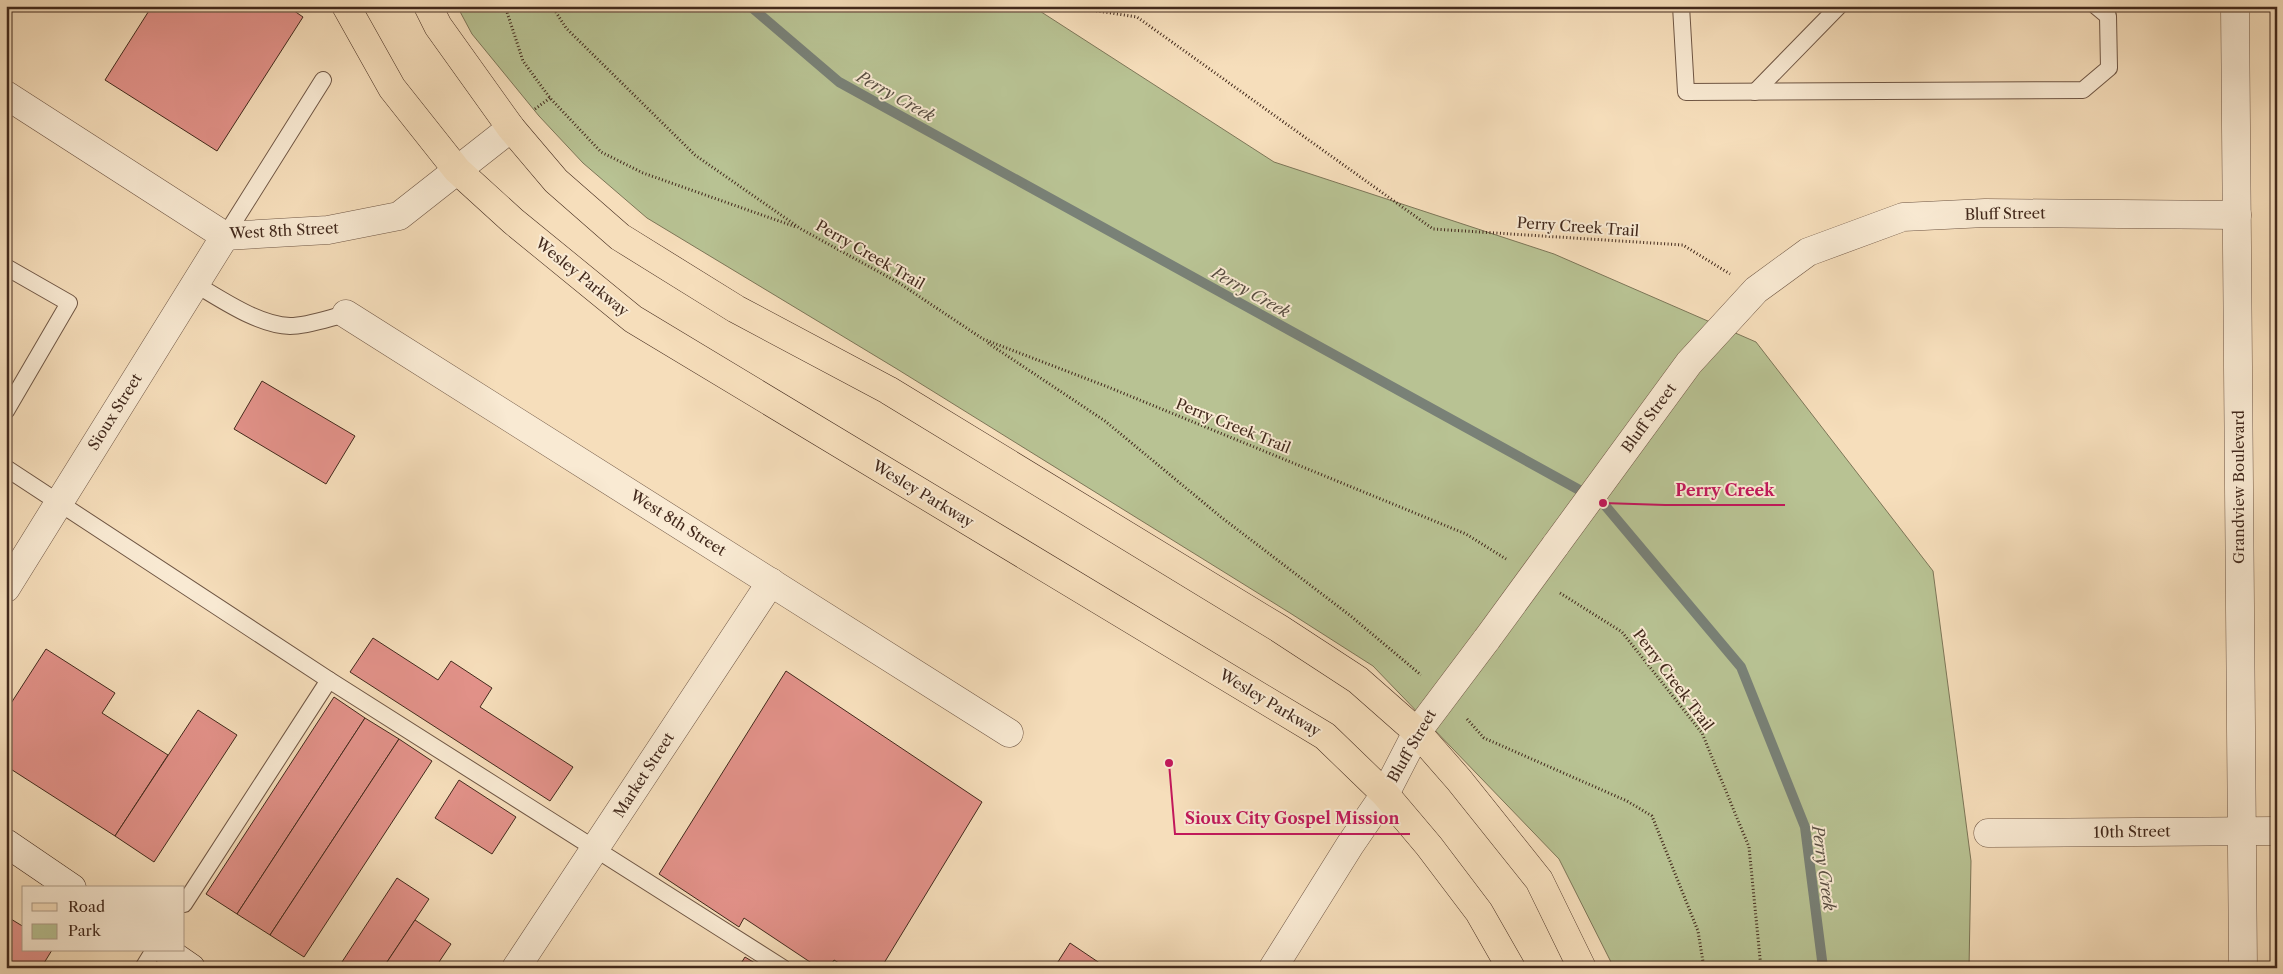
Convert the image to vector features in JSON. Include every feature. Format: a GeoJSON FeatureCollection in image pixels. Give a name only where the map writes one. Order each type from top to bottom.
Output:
{"type":"FeatureCollection","features":[{"type":"Feature","properties":{"kind":"main road","name":"Wesley Parkway"},"geometry":{"type":"LineString","coordinates":[[346,6],[392,88],[456,170],[513,221],[634,320],[1325,736],[1385,794],[1478,912],[1511,968]]}},
{"type":"Feature","properties":{"kind":"main road"},"geometry":{"type":"LineString","coordinates":[[428,6],[438,26],[511,128],[556,181],[620,236],[736,308],[888,390],[1280,629],[1358,680],[1417,732],[1459,780],[1539,880],[1582,968]]}},
{"type":"Feature","properties":{"kind":"street","name":"Grandview Boulevard"},"geometry":{"type":"LineString","coordinates":[[2235,6],[2243,968]]}},
{"type":"Feature","properties":{"kind":"street","name":"West 8th Street"},"geometry":{"type":"LineString","coordinates":[[6,95],[225,236],[328,230],[399,216],[511,128]]}},
{"type":"Feature","properties":{"kind":"street","name":"Bluff Street"},"geometry":{"type":"LineString","coordinates":[[1272,968],[1350,845],[1385,794],[1417,732],[1444,694],[1487,639],[1689,363],[1756,290],[1808,252],[1903,218],[1985,213],[2237,215]]}},
{"type":"Feature","properties":{"kind":"street","name":"Sioux Street"},"geometry":{"type":"LineString","coordinates":[[6,588],[225,236]]}},
{"type":"Feature","properties":{"kind":"street","name":"West 8th Street"},"geometry":{"type":"LineString","coordinates":[[346,314],[1009,733]]}},
{"type":"Feature","properties":{"kind":"street","name":"Market Street"},"geometry":{"type":"LineString","coordinates":[[516,968],[771,582]]}},
{"type":"Feature","properties":{"kind":"street","name":"10th Street"},"geometry":{"type":"LineString","coordinates":[[1988,833],[2277,831]]}},
{"type":"Feature","properties":{"kind":"street"},"geometry":{"type":"LineString","coordinates":[[6,843],[69,886]]}},
{"type":"Feature","properties":{"kind":"street"},"geometry":{"type":"LineString","coordinates":[[168,952],[191,968]]}},
{"type":"Feature","properties":{"kind":"lane"},"geometry":{"type":"LineString","coordinates":[[1681,6],[1686,92],[2084,90],[2109,68],[2108,16],[2096,6]]}},
{"type":"Feature","properties":{"kind":"lane"},"geometry":{"type":"LineString","coordinates":[[1755,92],[1839,6]]}},
{"type":"Feature","properties":{"kind":"lane"},"geometry":{"type":"LineString","coordinates":[[225,236],[323,80]]}},
{"type":"Feature","properties":{"kind":"lane"},"geometry":{"type":"LineString","coordinates":[[6,268],[68,303],[6,411]]}},
{"type":"Feature","properties":{"kind":"lane"},"geometry":{"type":"LineString","coordinates":[[195,284],[237,308],[268,322],[290,326],[346,314]]}},
{"type":"Feature","properties":{"kind":"lane"},"geometry":{"type":"LineString","coordinates":[[6,468],[329,680],[784,968]]}},
{"type":"Feature","properties":{"kind":"lane"},"geometry":{"type":"LineString","coordinates":[[185,902],[329,680]]}},
{"type":"Feature","properties":{"kind":"lane"},"geometry":{"type":"LineString","coordinates":[[143,968],[153,952]]}},
{"type":"Feature","properties":{"kind":"path"},"geometry":{"type":"LineString","coordinates":[[504,6],[523,61],[550,98],[602,152],[651,176],[802,229]]}},
{"type":"Feature","properties":{"kind":"path","name":"Perry Creek Trail"},"geometry":{"type":"LineString","coordinates":[[552,6],[566,28],[695,155],[802,229],[899,283],[983,339],[1108,387],[1457,530],[1507,560]]}},
{"type":"Feature","properties":{"kind":"path","name":"Perry Creek Trail"},"geometry":{"type":"LineString","coordinates":[[1065,6],[1137,17],[1433,229],[1683,245],[1756,290]]}},
{"type":"Feature","properties":{"kind":"path"},"geometry":{"type":"LineString","coordinates":[[983,339],[1106,422],[1221,516],[1352,617],[1444,694],[1484,738],[1627,801],[1652,816],[1698,931],[1704,968]]}},
{"type":"Feature","properties":{"kind":"path","name":"Perry Creek Trail"},"geometry":{"type":"LineString","coordinates":[[1556,590],[1622,632],[1702,733],[1749,847],[1761,968]]}},
{"type":"Feature","properties":{"kind":"green space"},"geometry":{"type":"Polygon","coordinates":[[[457,6],[1032,6],[1274,162],[1554,254],[1756,342],[1933,571],[1971,861],[1969,968],[1614,968],[1559,859],[1373,666],[897,369],[647,218],[583,163],[539,116],[472,34],[457,6]]]}},
{"type":"Feature","properties":{"kind":"building"},"geometry":{"type":"Polygon","coordinates":[[[152,6],[287,6],[303,17],[217,151],[105,80],[152,6]]]}},
{"type":"Feature","properties":{"kind":"building"},"geometry":{"type":"Polygon","coordinates":[[[262,381],[355,436],[326,484],[234,429],[262,381]]]}},
{"type":"Feature","properties":{"kind":"building"},"geometry":{"type":"Polygon","coordinates":[[[373,638],[438,680],[451,661],[492,688],[480,707],[573,767],[550,801],[350,672],[373,638]]]}},
{"type":"Feature","properties":{"kind":"building"},"geometry":{"type":"Polygon","coordinates":[[[46,649],[115,693],[102,713],[168,755],[115,836],[6,766],[6,711],[46,649]]]}},
{"type":"Feature","properties":{"kind":"building"},"geometry":{"type":"Polygon","coordinates":[[[786,671],[982,802],[881,968],[847,968],[834,960],[829,968],[819,968],[744,918],[739,927],[659,874],[786,671]]]}},
{"type":"Feature","properties":{"kind":"building"},"geometry":{"type":"Polygon","coordinates":[[[334,697],[365,718],[237,914],[206,894],[334,697]]]}},
{"type":"Feature","properties":{"kind":"building"},"geometry":{"type":"Polygon","coordinates":[[[198,710],[237,735],[154,862],[115,836],[198,710]]]}},
{"type":"Feature","properties":{"kind":"building"},"geometry":{"type":"Polygon","coordinates":[[[365,718],[399,739],[270,935],[237,914],[365,718]]]}},
{"type":"Feature","properties":{"kind":"building"},"geometry":{"type":"Polygon","coordinates":[[[399,739],[432,761],[304,957],[270,935],[399,739]]]}},
{"type":"Feature","properties":{"kind":"building"},"geometry":{"type":"Polygon","coordinates":[[[459,780],[516,817],[492,854],[435,818],[459,780]]]}},
{"type":"Feature","properties":{"kind":"building"},"geometry":{"type":"Polygon","coordinates":[[[397,878],[429,899],[383,968],[338,968],[397,878]]]}},
{"type":"Feature","properties":{"kind":"building"},"geometry":{"type":"Polygon","coordinates":[[[6,916],[22,926],[22,952],[51,952],[41,968],[6,968],[6,916]]]}},
{"type":"Feature","properties":{"kind":"building"},"geometry":{"type":"Polygon","coordinates":[[[415,920],[451,944],[435,968],[383,968],[415,920]]]}},
{"type":"Feature","properties":{"kind":"building"},"geometry":{"type":"Polygon","coordinates":[[[1070,943],[1107,968],[1054,968],[1070,943]]]}},
{"type":"Feature","properties":{"kind":"building"},"geometry":{"type":"Polygon","coordinates":[[[745,957],[763,968],[738,968],[745,957]]]}},
{"type":"Feature","properties":{"kind":"waterway","name":"Perry Creek"},"geometry":{"type":"LineString","coordinates":[[750,6],[839,82],[1603,503],[1741,667],[1805,827],[1823,968]]}},
{"type":"Feature","properties":{"kind":"place","name":"Perry Creek"},"geometry":{"type":"Point","coordinates":[1603,503]}},
{"type":"Feature","properties":{"kind":"place","name":"Sioux City Gospel Mission"},"geometry":{"type":"Point","coordinates":[1169,763]}}]}
